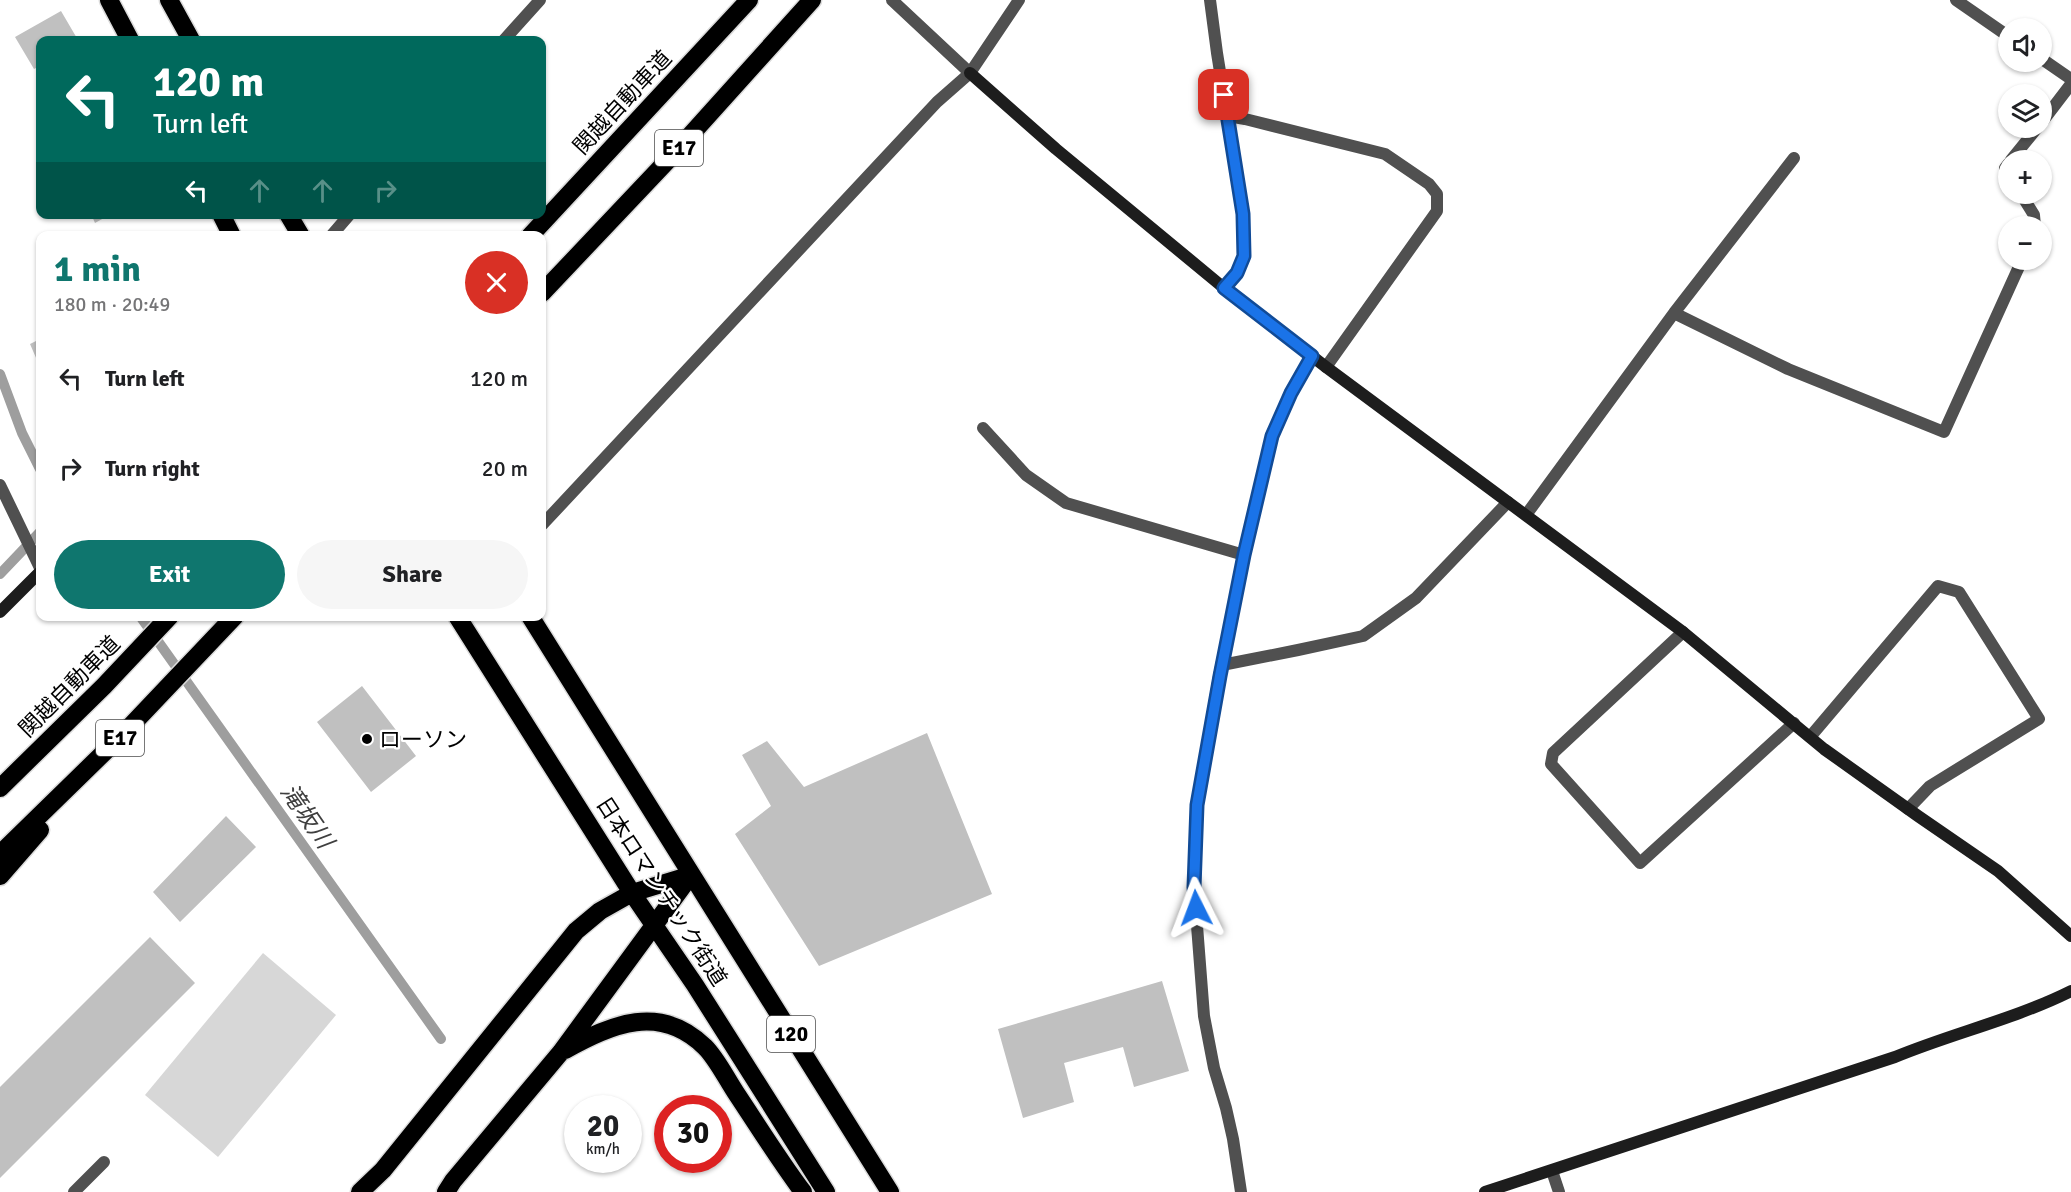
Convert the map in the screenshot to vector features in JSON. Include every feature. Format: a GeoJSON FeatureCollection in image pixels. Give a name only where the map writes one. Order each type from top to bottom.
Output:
{"type":"FeatureCollection","features":[{"type":"Feature","properties":{"kind":"highway"},"geometry":{"type":"LineString","coordinates":[[109,0],[128,36]]}},
{"type":"Feature","properties":{"kind":"highway"},"geometry":{"type":"LineString","coordinates":[[169,0],[189,36]]}},
{"type":"Feature","properties":{"kind":"highway","name":"関越自動車道"},"geometry":{"type":"LineString","coordinates":[[546,219],[749,0]]}},
{"type":"Feature","properties":{"kind":"highway","name":"E17"},"geometry":{"type":"LineString","coordinates":[[546,289],[668,160],[812,0]]}},
{"type":"Feature","properties":{"kind":"highway","name":"関越自動車道"},"geometry":{"type":"LineString","coordinates":[[535,231],[546,219]]}},
{"type":"Feature","properties":{"kind":"highway","name":"関越自動車道"},"geometry":{"type":"LineString","coordinates":[[0,788],[105,686],[165,621]]}},
{"type":"Feature","properties":{"kind":"highway","name":"E17"},"geometry":{"type":"LineString","coordinates":[[0,854],[124,734],[230,621]]}},
{"type":"Feature","properties":{"kind":"highway","name":"日本ロマンチック街道"},"geometry":{"type":"LineString","coordinates":[[460,621],[632,893],[695,985],[826,1192]]}},
{"type":"Feature","properties":{"kind":"highway","name":"日本ロマンチック街道"},"geometry":{"type":"LineString","coordinates":[[533,621],[890,1192]]}},
{"type":"Feature","properties":{"kind":"highway"},"geometry":{"type":"LineString","coordinates":[[0,876],[124,734]]}},
{"type":"Feature","properties":{"kind":"highway"},"geometry":{"type":"LineString","coordinates":[[360,1192],[383,1170],[576,931],[600,911],[632,893],[692,875]]}},
{"type":"Feature","properties":{"kind":"highway"},"geometry":{"type":"LineString","coordinates":[[446,1192],[561,1052],[692,875]]}},
{"type":"Feature","properties":{"kind":"highway"},"geometry":{"type":"LineString","coordinates":[[561,1052],[600,1031],[621,1024],[641,1021],[660,1023],[688,1033],[707,1048],[782,1164],[803,1192]]}},
{"type":"Feature","properties":{"kind":"street"},"geometry":{"type":"LineString","coordinates":[[508,36],[540,0]]}},
{"type":"Feature","properties":{"kind":"street"},"geometry":{"type":"LineString","coordinates":[[892,0],[1056,149],[1224,288],[1326,367],[1683,632],[1810,737],[1998,871],[2071,936]]}},
{"type":"Feature","properties":{"kind":"street"},"geometry":{"type":"LineString","coordinates":[[546,521],[937,102],[970,73],[1019,0]]}},
{"type":"Feature","properties":{"kind":"street"},"geometry":{"type":"LineString","coordinates":[[1210,0],[1216,53],[1243,214],[1244,256],[1237,273],[1224,288]]}},
{"type":"Feature","properties":{"kind":"street"},"geometry":{"type":"LineString","coordinates":[[1956,0],[1998,29]]}},
{"type":"Feature","properties":{"kind":"street"},"geometry":{"type":"LineString","coordinates":[[2052,66],[2071,79]]}},
{"type":"Feature","properties":{"kind":"street"},"geometry":{"type":"LineString","coordinates":[[2052,109],[2071,84]]}},
{"type":"Feature","properties":{"kind":"street"},"geometry":{"type":"LineString","coordinates":[[1228,116],[1384,154],[1429,184],[1437,194],[1437,211],[1326,367]]}},
{"type":"Feature","properties":{"kind":"street"},"geometry":{"type":"LineString","coordinates":[[2020,150],[2029,138]]}},
{"type":"Feature","properties":{"kind":"street"},"geometry":{"type":"LineString","coordinates":[[1526,515],[1674,313],[1794,158]]}},
{"type":"Feature","properties":{"kind":"street"},"geometry":{"type":"LineString","coordinates":[[335,231],[346,219]]}},
{"type":"Feature","properties":{"kind":"street"},"geometry":{"type":"LineString","coordinates":[[1674,313],[1788,369],[1944,432],[2017,270]]}},
{"type":"Feature","properties":{"kind":"street"},"geometry":{"type":"LineString","coordinates":[[1241,1192],[1233,1139],[1214,1068],[1204,1016],[1194,887],[1197,805],[1244,555],[1272,436],[1291,393],[1312,356]]}},
{"type":"Feature","properties":{"kind":"street"},"geometry":{"type":"LineString","coordinates":[[983,428],[1026,475],[1066,503],[1244,555]]}},
{"type":"Feature","properties":{"kind":"street"},"geometry":{"type":"LineString","coordinates":[[0,485],[36,562]]}},
{"type":"Feature","properties":{"kind":"street"},"geometry":{"type":"LineString","coordinates":[[1222,665],[1363,636],[1416,598],[1508,502]]}},
{"type":"Feature","properties":{"kind":"street"},"geometry":{"type":"LineString","coordinates":[[0,612],[36,574]]}},
{"type":"Feature","properties":{"kind":"street"},"geometry":{"type":"LineString","coordinates":[[1810,737],[1938,586],[1959,592],[2039,719],[1930,786],[1908,808]]}},
{"type":"Feature","properties":{"kind":"street"},"geometry":{"type":"LineString","coordinates":[[1683,632],[1553,753],[1551,764],[1640,864],[1794,723]]}},
{"type":"Feature","properties":{"kind":"street"},"geometry":{"type":"LineString","coordinates":[[1485,1192],[1895,1057],[2052,1001],[2071,992]]}},
{"type":"Feature","properties":{"kind":"street"},"geometry":{"type":"LineString","coordinates":[[75,1192],[104,1162]]}},
{"type":"Feature","properties":{"kind":"street"},"geometry":{"type":"LineString","coordinates":[[1552,1171],[1559,1192]]}},
{"type":"Feature","properties":{"kind":"shaded area"},"geometry":{"type":"Polygon","coordinates":[[[263,953],[336,1015],[218,1157],[145,1095],[263,953]]]}},
{"type":"Feature","properties":{"kind":"building"},"geometry":{"type":"Polygon","coordinates":[[[61,11],[76,36],[36,36],[36,68],[34,69],[15,37],[61,11]]]}},
{"type":"Feature","properties":{"kind":"building"},"geometry":{"type":"Polygon","coordinates":[[[36,341],[36,358],[30,344],[36,341]]]}},
{"type":"Feature","properties":{"kind":"building","name":"ローソン"},"geometry":{"type":"Polygon","coordinates":[[[362,686],[416,756],[371,792],[317,722],[362,686]]]}},
{"type":"Feature","properties":{"kind":"building"},"geometry":{"type":"Polygon","coordinates":[[[927,733],[992,894],[819,966],[735,834],[771,806],[742,755],[767,741],[804,787],[927,733]]]}},
{"type":"Feature","properties":{"kind":"building"},"geometry":{"type":"Polygon","coordinates":[[[226,816],[256,847],[180,922],[153,892],[226,816]]]}},
{"type":"Feature","properties":{"kind":"building"},"geometry":{"type":"Polygon","coordinates":[[[150,937],[195,983],[0,1178],[0,1087],[150,937]]]}},
{"type":"Feature","properties":{"kind":"building"},"geometry":{"type":"Polygon","coordinates":[[[1162,981],[1189,1071],[1134,1087],[1123,1047],[1064,1063],[1074,1102],[1023,1118],[998,1029],[1162,981]]]}},
{"type":"Feature","properties":{"kind":"waterway","name":"滝坂川"},"geometry":{"type":"LineString","coordinates":[[0,374],[22,433],[36,461]]}},
{"type":"Feature","properties":{"kind":"waterway"},"geometry":{"type":"LineString","coordinates":[[0,574],[36,536]]}},
{"type":"Feature","properties":{"kind":"waterway","name":"滝坂川"},"geometry":{"type":"LineString","coordinates":[[144,621],[441,1039]]}},
{"type":"Feature","properties":{"kind":"place","name":"ローソン"},"geometry":{"type":"Point","coordinates":[367,739]}},
{"type":"Feature","properties":{"kind":"route"},"geometry":{"type":"LineString","coordinates":[[1196,908],[1194,844],[1197,805],[1244,555],[1272,436],[1291,393],[1312,356],[1224,288],[1237,273],[1244,256],[1243,214],[1224,95]]}}]}
